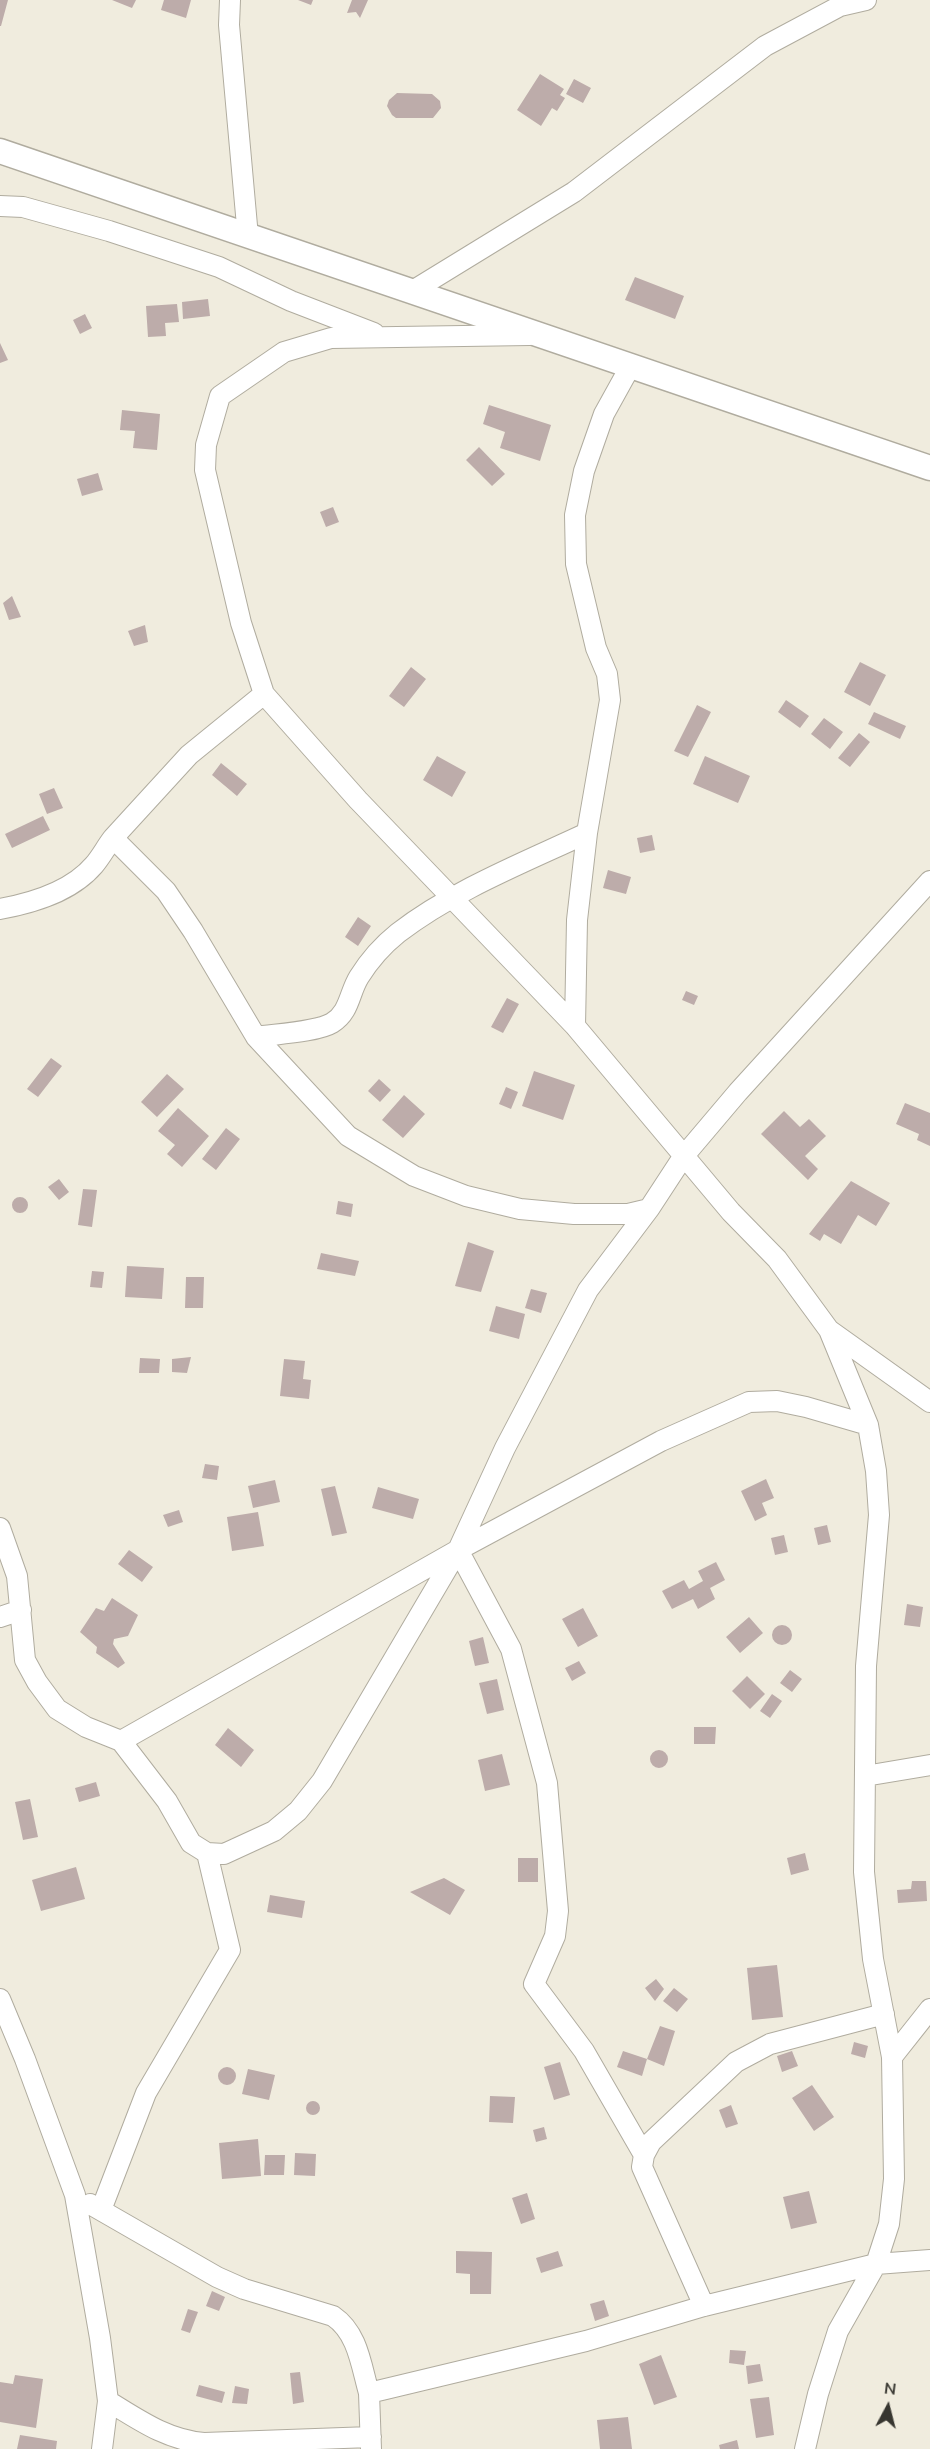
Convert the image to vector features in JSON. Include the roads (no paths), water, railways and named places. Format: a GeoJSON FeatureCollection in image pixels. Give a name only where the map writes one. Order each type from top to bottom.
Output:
{"type":"FeatureCollection","features":[{"type":"Feature","properties":{"kind":"street"},"geometry":{"type":"LineString","coordinates":[[230,0],[229,25],[248,237]]}},
{"type":"Feature","properties":{"kind":"street"},"geometry":{"type":"LineString","coordinates":[[411,292],[574,192],[765,46],[840,3],[866,0]]}},
{"type":"Feature","properties":{"kind":"street"},"geometry":{"type":"LineString","coordinates":[[0,152],[930,468]]}},
{"type":"Feature","properties":{"kind":"street"},"geometry":{"type":"LineString","coordinates":[[0,206],[23,207],[109,231],[219,267],[291,301],[382,336]]}},
{"type":"Feature","properties":{"kind":"street"},"geometry":{"type":"LineString","coordinates":[[539,335],[331,338],[284,352],[220,396],[206,445],[205,470],[241,623],[264,694],[358,800],[575,1026],[731,1212],[777,1259],[829,1330],[868,1425],[876,1471],[879,1515],[866,1666],[864,1872],[873,1959],[892,2056],[894,2179],[889,2224],[876,2264],[838,2331],[818,2394],[805,2449]]}},
{"type":"Feature","properties":{"kind":"street"},"geometry":{"type":"LineString","coordinates":[[575,1026],[577,920],[587,833],[610,699],[607,674],[596,648],[576,564],[575,515],[584,471],[604,414],[630,367]]}},
{"type":"Feature","properties":{"kind":"street"},"geometry":{"type":"LineString","coordinates":[[0,909],[53,895],[74,882],[93,866],[113,838],[189,755],[264,694]]}},
{"type":"Feature","properties":{"kind":"street"},"geometry":{"type":"LineString","coordinates":[[256,1037],[321,1028],[332,1023],[345,1013],[358,979],[375,955],[397,934],[452,897],[587,833]]}},
{"type":"Feature","properties":{"kind":"street"},"geometry":{"type":"LineString","coordinates":[[113,838],[166,891],[256,1037],[348,1136],[414,1176],[466,1196],[520,1209],[574,1214],[628,1214],[649,1209]]}},
{"type":"Feature","properties":{"kind":"street"},"geometry":{"type":"LineString","coordinates":[[0,1528],[17,1576],[25,1660],[37,1682],[57,1709],[86,1727],[121,1741],[167,1801],[190,1843],[207,1853],[224,1854],[274,1831],[298,1811],[321,1781],[458,1550],[505,1448],[588,1290],[649,1209],[683,1156],[738,1092],[930,881]]}},
{"type":"Feature","properties":{"kind":"street"},"geometry":{"type":"LineString","coordinates":[[829,1330],[930,1402]]}},
{"type":"Feature","properties":{"kind":"street"},"geometry":{"type":"LineString","coordinates":[[121,1741],[458,1550],[661,1441],[749,1402],[777,1401],[868,1425]]}},
{"type":"Feature","properties":{"kind":"street"},"geometry":{"type":"LineString","coordinates":[[458,1550],[512,1648],[547,1783],[558,1911],[555,1936],[534,1984],[584,2051],[644,2155]]}},
{"type":"Feature","properties":{"kind":"street"},"geometry":{"type":"LineString","coordinates":[[0,1617],[21,1610]]}},
{"type":"Feature","properties":{"kind":"street"},"geometry":{"type":"LineString","coordinates":[[865,1776],[930,1765]]}},
{"type":"Feature","properties":{"kind":"street"},"geometry":{"type":"LineString","coordinates":[[101,2210],[146,2093],[230,1950],[207,1853]]}},
{"type":"Feature","properties":{"kind":"street"},"geometry":{"type":"LineString","coordinates":[[0,1999],[25,2059],[75,2195],[100,2338],[108,2401],[102,2449]]}},
{"type":"Feature","properties":{"kind":"street"},"geometry":{"type":"LineString","coordinates":[[892,2056],[930,2009]]}},
{"type":"Feature","properties":{"kind":"street"},"geometry":{"type":"LineString","coordinates":[[704,2306],[642,2167],[644,2155],[651,2142],[736,2062],[770,2044],[884,2014]]}},
{"type":"Feature","properties":{"kind":"street"},"geometry":{"type":"LineString","coordinates":[[75,2195],[217,2277],[244,2289],[333,2316],[344,2324],[354,2338],[369,2393],[371,2443],[186,2442],[164,2434],[108,2401]]}},
{"type":"Feature","properties":{"kind":"street"},"geometry":{"type":"LineString","coordinates":[[369,2393],[586,2341],[704,2306],[876,2264],[930,2260]]}}]}
